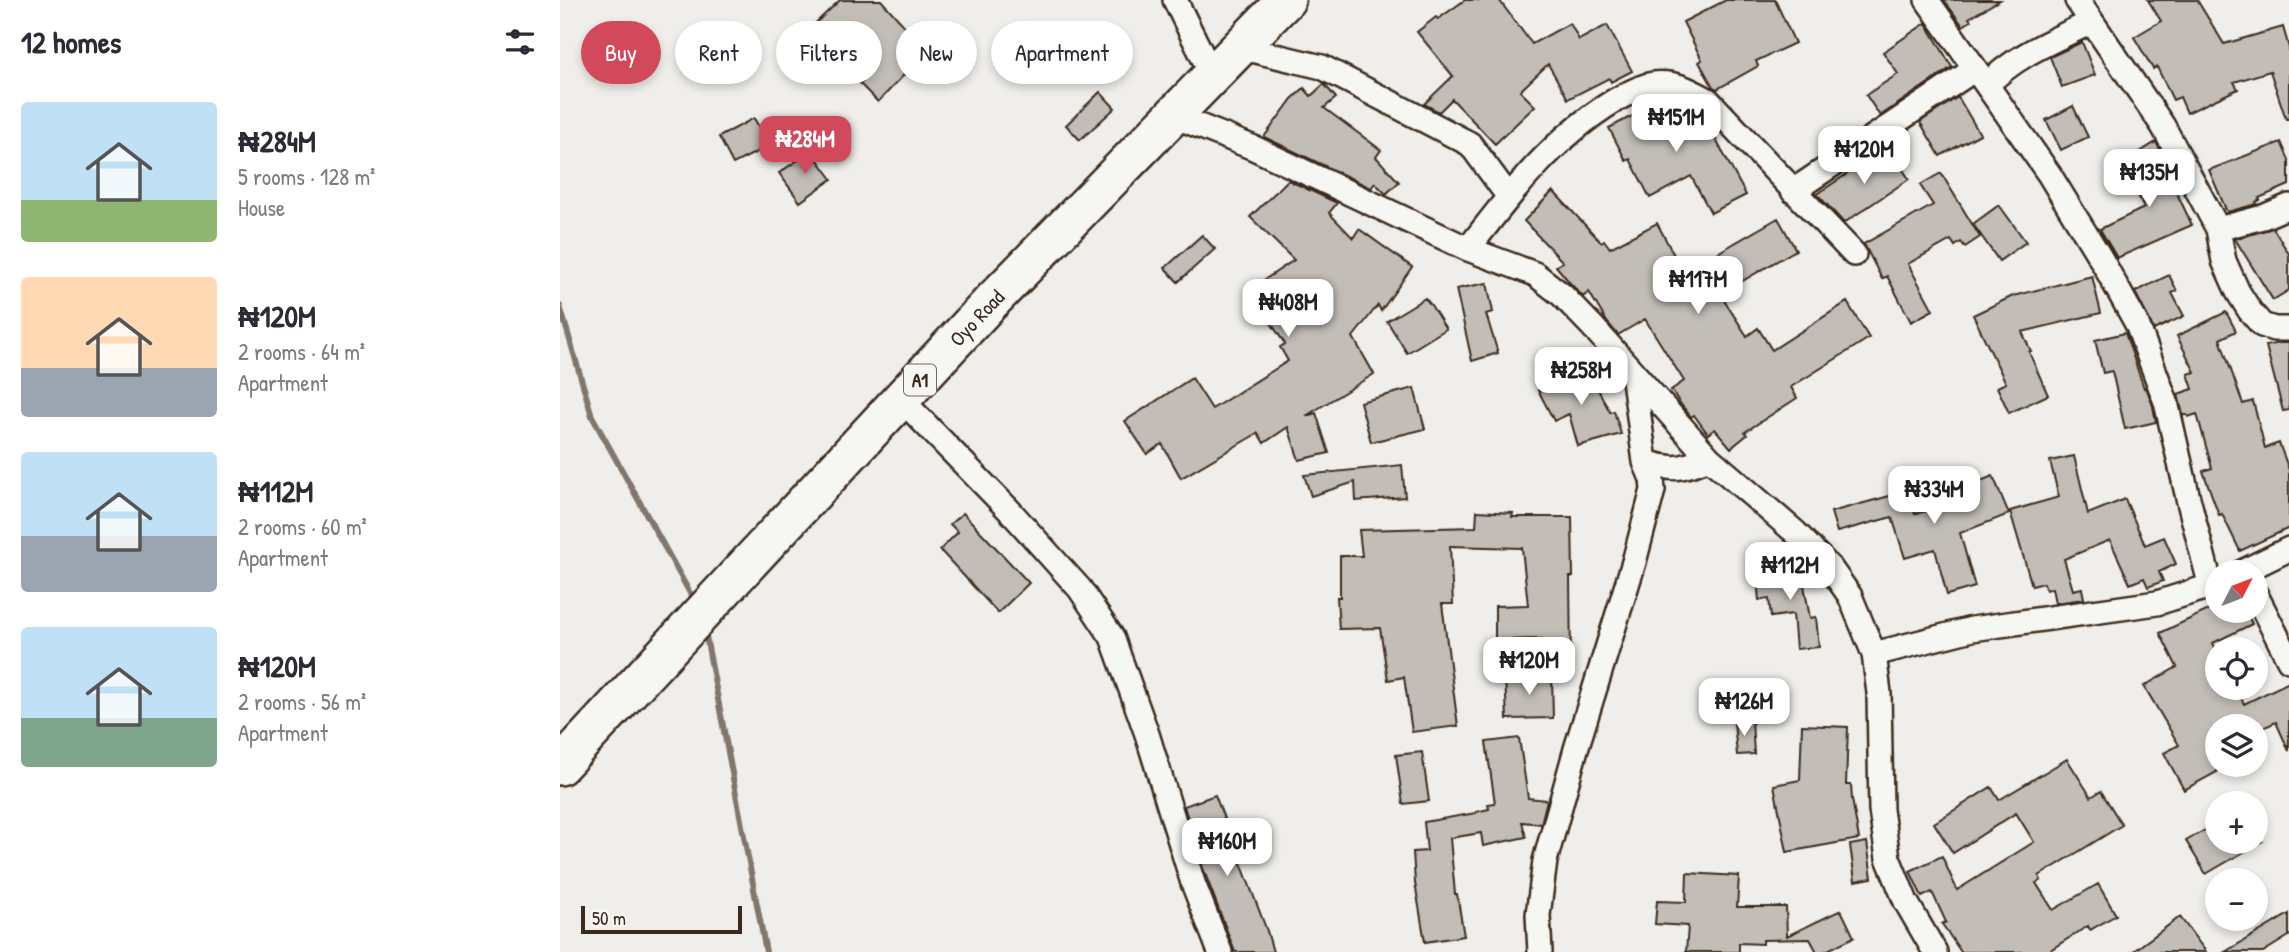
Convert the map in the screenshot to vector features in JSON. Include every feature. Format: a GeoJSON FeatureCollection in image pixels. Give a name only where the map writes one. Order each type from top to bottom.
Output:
{"type":"FeatureCollection","features":[{"type":"Feature","properties":{"kind":"highway","name":"Oyo Road"},"geometry":{"type":"LineString","coordinates":[[560,766],[991,302],[1286,0]]}},
{"type":"Feature","properties":{"kind":"street"},"geometry":{"type":"LineString","coordinates":[[1175,0],[1212,75]]}},
{"type":"Feature","properties":{"kind":"street"},"geometry":{"type":"LineString","coordinates":[[1927,0],[2049,174],[2137,324],[2166,402],[2188,498],[2207,560]]}},
{"type":"Feature","properties":{"kind":"street"},"geometry":{"type":"LineString","coordinates":[[2077,0],[2163,126],[2218,229],[2224,261],[2250,311],[2262,325],[2274,329],[2289,329]]}},
{"type":"Feature","properties":{"kind":"street"},"geometry":{"type":"LineString","coordinates":[[1793,191],[1981,77],[2000,71],[2025,55],[2091,22]]}},
{"type":"Feature","properties":{"kind":"street"},"geometry":{"type":"LineString","coordinates":[[1239,47],[1322,67],[1470,144],[1509,197]]}},
{"type":"Feature","properties":{"kind":"street"},"geometry":{"type":"LineString","coordinates":[[1468,249],[1509,197],[1557,144],[1599,110],[1625,95],[1653,84],[1683,86],[1708,100],[1854,254]]}},
{"type":"Feature","properties":{"kind":"street"},"geometry":{"type":"LineString","coordinates":[[1172,115],[1254,148],[1468,249],[1535,274],[1562,295],[1592,326],[1709,458],[1795,532],[1831,569],[1850,596],[1874,654],[1879,693],[1881,810],[1888,858],[1906,902],[1935,952]]}},
{"type":"Feature","properties":{"kind":"street"},"geometry":{"type":"LineString","coordinates":[[2218,229],[2263,217],[2289,206]]}},
{"type":"Feature","properties":{"kind":"street"},"geometry":{"type":"LineString","coordinates":[[1540,952],[1538,915],[1545,861],[1653,490],[1645,462],[1633,372]]}},
{"type":"Feature","properties":{"kind":"street"},"geometry":{"type":"LineString","coordinates":[[901,400],[1009,510],[1080,589],[1112,637],[1147,734],[1193,883],[1220,952]]}},
{"type":"Feature","properties":{"kind":"street"},"geometry":{"type":"LineString","coordinates":[[1645,462],[1668,469],[1680,469],[1709,458]]}},
{"type":"Feature","properties":{"kind":"street"},"geometry":{"type":"LineString","coordinates":[[2267,560],[2289,549]]}},
{"type":"Feature","properties":{"kind":"street"},"geometry":{"type":"LineString","coordinates":[[1874,654],[1972,629],[2157,603],[2205,588]]}},
{"type":"Feature","properties":{"kind":"street"},"geometry":{"type":"LineString","coordinates":[[2268,619],[2289,660]]}},
{"type":"Feature","properties":{"kind":"building"},"geometry":{"type":"Polygon","coordinates":[[[840,0],[881,0],[900,21],[896,21],[896,83],[878,102],[860,84],[882,84],[882,21],[818,21],[840,0]]]}},
{"type":"Feature","properties":{"kind":"building"},"geometry":{"type":"Polygon","coordinates":[[[1465,0],[1499,0],[1532,44],[1570,23],[1579,40],[1607,25],[1632,71],[1611,82],[1609,78],[1568,99],[1548,64],[1520,91],[1535,106],[1495,144],[1452,99],[1439,112],[1424,104],[1453,76],[1417,32],[1465,0]]]}},
{"type":"Feature","properties":{"kind":"building"},"geometry":{"type":"Polygon","coordinates":[[[1726,0],[1775,0],[1795,43],[1756,61],[1758,66],[1717,89],[1713,87],[1699,62],[1702,60],[1683,22],[1726,0]]]}},
{"type":"Feature","properties":{"kind":"building"},"geometry":{"type":"Polygon","coordinates":[[[1944,0],[2000,0],[1969,18],[1971,21],[1963,26],[1944,0]]]}},
{"type":"Feature","properties":{"kind":"building"},"geometry":{"type":"Polygon","coordinates":[[[2148,0],[2197,0],[2224,44],[2283,27],[2289,48],[2289,119],[2286,119],[2270,71],[2234,82],[2238,89],[2187,113],[2180,97],[2173,100],[2157,67],[2153,69],[2134,37],[2161,21],[2148,0]]]}},
{"type":"Feature","properties":{"kind":"building"},"geometry":{"type":"Polygon","coordinates":[[[1926,23],[1952,67],[1880,116],[1866,95],[1898,74],[1883,52],[1926,23]]]}},
{"type":"Feature","properties":{"kind":"building"},"geometry":{"type":"Polygon","coordinates":[[[2082,42],[2095,75],[2062,87],[2050,57],[2082,42]]]}},
{"type":"Feature","properties":{"kind":"building"},"geometry":{"type":"Polygon","coordinates":[[[1324,84],[1336,98],[1324,108],[1381,150],[1376,157],[1399,182],[1386,194],[1375,183],[1371,188],[1264,137],[1292,99],[1304,88],[1311,96],[1324,84]]]}},
{"type":"Feature","properties":{"kind":"building"},"geometry":{"type":"Polygon","coordinates":[[[1100,92],[1115,108],[1080,140],[1066,125],[1100,92]]]}},
{"type":"Feature","properties":{"kind":"building"},"geometry":{"type":"Polygon","coordinates":[[[1958,97],[1980,134],[1940,156],[1920,122],[1958,97]]]}},
{"type":"Feature","properties":{"kind":"building"},"geometry":{"type":"Polygon","coordinates":[[[1667,98],[1678,101],[1695,134],[1709,127],[1746,195],[1711,213],[1691,176],[1650,198],[1630,159],[1626,161],[1609,128],[1667,98]]]}},
{"type":"Feature","properties":{"kind":"building"},"geometry":{"type":"Polygon","coordinates":[[[2073,106],[2088,137],[2061,150],[2046,120],[2073,106]]]}},
{"type":"Feature","properties":{"kind":"building"},"geometry":{"type":"Polygon","coordinates":[[[754,118],[769,146],[733,164],[719,137],[754,118]]]}},
{"type":"Feature","properties":{"kind":"building"},"geometry":{"type":"Polygon","coordinates":[[[2156,142],[2171,170],[2167,172],[2192,225],[2117,258],[2100,229],[2144,208],[2139,197],[2154,190],[2132,157],[2156,142]]]}},
{"type":"Feature","properties":{"kind":"building"},"geometry":{"type":"Polygon","coordinates":[[[2281,142],[2289,160],[2289,185],[2259,198],[2257,204],[2227,212],[2209,170],[2281,142]]]}},
{"type":"Feature","properties":{"kind":"building"},"geometry":{"type":"Polygon","coordinates":[[[1888,147],[1909,179],[1844,223],[1817,194],[1888,147]]]}},
{"type":"Feature","properties":{"kind":"building"},"geometry":{"type":"Polygon","coordinates":[[[811,151],[832,179],[800,202],[779,173],[811,151]]]}},
{"type":"Feature","properties":{"kind":"building"},"geometry":{"type":"Polygon","coordinates":[[[1941,173],[1980,237],[1965,247],[1961,242],[1955,246],[1951,240],[1908,264],[1933,310],[1911,322],[1887,276],[1882,279],[1864,244],[1933,205],[1920,185],[1941,173]]]}},
{"type":"Feature","properties":{"kind":"building"},"geometry":{"type":"Polygon","coordinates":[[[1288,180],[1337,203],[1329,213],[1353,238],[1359,229],[1412,267],[1381,311],[1378,305],[1353,337],[1374,374],[1306,416],[1316,413],[1329,453],[1299,460],[1288,427],[1264,443],[1258,433],[1181,478],[1162,444],[1147,454],[1125,421],[1192,378],[1212,409],[1288,361],[1280,347],[1285,344],[1249,290],[1294,260],[1250,217],[1288,180]]]}},
{"type":"Feature","properties":{"kind":"building"},"geometry":{"type":"Polygon","coordinates":[[[1553,191],[1601,242],[1604,240],[1610,248],[1657,223],[1677,261],[1687,255],[1695,266],[1778,218],[1796,250],[1720,294],[1747,336],[1758,328],[1772,350],[1847,302],[1869,338],[1791,387],[1797,398],[1745,432],[1747,435],[1731,448],[1715,429],[1708,434],[1671,390],[1684,381],[1645,319],[1618,335],[1589,292],[1583,297],[1570,283],[1556,266],[1563,262],[1524,221],[1553,191]]]}},
{"type":"Feature","properties":{"kind":"building"},"geometry":{"type":"Polygon","coordinates":[[[1999,205],[2026,242],[1999,261],[1973,224],[1999,205]]]}},
{"type":"Feature","properties":{"kind":"building"},"geometry":{"type":"Polygon","coordinates":[[[2273,228],[2289,254],[2289,290],[2273,300],[2235,239],[2273,228]]]}},
{"type":"Feature","properties":{"kind":"building"},"geometry":{"type":"Polygon","coordinates":[[[1202,235],[1215,249],[1178,282],[1165,268],[1202,235]]]}},
{"type":"Feature","properties":{"kind":"building"},"geometry":{"type":"Polygon","coordinates":[[[2169,275],[2177,291],[2172,293],[2184,316],[2154,330],[2135,292],[2169,275]]]}},
{"type":"Feature","properties":{"kind":"building"},"geometry":{"type":"Polygon","coordinates":[[[2092,276],[2101,313],[2022,332],[2048,395],[2009,413],[1997,387],[2006,383],[1973,315],[2013,296],[2092,276]]]}},
{"type":"Feature","properties":{"kind":"building"},"geometry":{"type":"Polygon","coordinates":[[[1487,283],[1493,312],[1486,314],[1498,353],[1472,361],[1456,289],[1487,283]]]}},
{"type":"Feature","properties":{"kind":"building"},"geometry":{"type":"Polygon","coordinates":[[[1425,298],[1446,329],[1407,353],[1387,321],[1425,298]]]}},
{"type":"Feature","properties":{"kind":"building"},"geometry":{"type":"Polygon","coordinates":[[[2226,312],[2236,331],[2220,339],[2243,404],[2253,401],[2265,448],[2279,443],[2289,470],[2289,528],[2240,551],[2222,514],[2219,515],[2203,471],[2212,468],[2197,414],[2188,417],[2183,415],[2178,394],[2193,389],[2188,374],[2195,372],[2177,336],[2226,312]]]}},
{"type":"Feature","properties":{"kind":"building"},"geometry":{"type":"Polygon","coordinates":[[[2125,333],[2153,406],[2156,422],[2125,429],[2112,371],[2103,373],[2095,340],[2125,333]]]}},
{"type":"Feature","properties":{"kind":"building"},"geometry":{"type":"Polygon","coordinates":[[[2289,343],[2289,410],[2283,411],[2266,346],[2289,343]]]}},
{"type":"Feature","properties":{"kind":"building"},"geometry":{"type":"Polygon","coordinates":[[[1585,365],[1610,412],[1614,411],[1621,434],[1578,446],[1569,414],[1554,421],[1538,390],[1585,365]]]}},
{"type":"Feature","properties":{"kind":"building"},"geometry":{"type":"Polygon","coordinates":[[[1414,388],[1425,429],[1371,442],[1360,402],[1414,388]]]}},
{"type":"Feature","properties":{"kind":"building"},"geometry":{"type":"Polygon","coordinates":[[[2074,456],[2088,514],[2125,499],[2145,545],[2164,537],[2176,564],[2159,572],[2163,581],[2148,587],[2144,578],[2130,584],[2110,540],[2064,559],[2073,590],[2082,588],[2084,599],[2055,603],[2052,588],[2046,590],[2044,583],[2032,586],[2010,511],[2059,497],[2050,461],[2074,456]]]}},
{"type":"Feature","properties":{"kind":"building"},"geometry":{"type":"Polygon","coordinates":[[[1402,465],[1405,497],[1356,501],[1355,482],[1311,496],[1304,475],[1402,465]]]}},
{"type":"Feature","properties":{"kind":"building"},"geometry":{"type":"Polygon","coordinates":[[[1993,476],[2009,514],[1960,533],[1975,587],[1947,595],[1935,549],[1905,558],[1892,517],[1837,532],[1831,512],[1908,491],[1915,514],[1954,503],[1950,493],[1993,476]]]}},
{"type":"Feature","properties":{"kind":"building"},"geometry":{"type":"Polygon","coordinates":[[[1477,511],[1513,513],[1512,517],[1572,517],[1571,666],[1543,665],[1543,639],[1495,640],[1495,606],[1528,605],[1522,548],[1450,546],[1453,604],[1442,604],[1458,726],[1412,732],[1404,677],[1388,680],[1380,628],[1339,629],[1337,597],[1340,597],[1340,556],[1362,556],[1359,530],[1476,527],[1477,511]]]}},
{"type":"Feature","properties":{"kind":"building"},"geometry":{"type":"Polygon","coordinates":[[[963,513],[1029,583],[998,613],[940,550],[958,532],[950,524],[963,513]]]}},
{"type":"Feature","properties":{"kind":"building"},"geometry":{"type":"Polygon","coordinates":[[[1800,563],[1810,618],[1816,617],[1819,647],[1796,649],[1793,614],[1771,617],[1769,599],[1759,600],[1757,580],[1764,579],[1763,570],[1800,563]]]}},
{"type":"Feature","properties":{"kind":"building"},"geometry":{"type":"Polygon","coordinates":[[[2205,612],[2205,623],[2252,623],[2225,637],[2205,637],[2205,700],[2242,700],[2244,704],[2252,700],[2268,700],[2268,692],[2289,682],[2289,751],[2276,722],[2268,726],[2268,714],[2205,714],[2205,777],[2208,777],[2184,790],[2164,753],[2179,745],[2144,686],[2177,667],[2160,633],[2205,612]]]}},
{"type":"Feature","properties":{"kind":"building"},"geometry":{"type":"Polygon","coordinates":[[[1552,675],[1553,718],[1507,719],[1505,676],[1552,675]]]}},
{"type":"Feature","properties":{"kind":"building"},"geometry":{"type":"Polygon","coordinates":[[[1752,721],[1754,754],[1737,755],[1734,722],[1752,721]]]}},
{"type":"Feature","properties":{"kind":"building"},"geometry":{"type":"Polygon","coordinates":[[[1802,725],[1848,727],[1846,785],[1851,785],[1859,839],[1787,852],[1774,785],[1800,780],[1802,725]]]}},
{"type":"Feature","properties":{"kind":"building"},"geometry":{"type":"Polygon","coordinates":[[[1519,738],[1528,798],[1547,800],[1541,824],[1522,822],[1526,837],[1483,846],[1481,833],[1450,838],[1455,894],[1464,936],[1425,942],[1415,883],[1413,852],[1427,851],[1424,822],[1489,809],[1488,804],[1495,803],[1486,742],[1519,738]]]}},
{"type":"Feature","properties":{"kind":"building"},"geometry":{"type":"Polygon","coordinates":[[[1422,752],[1429,801],[1403,804],[1396,755],[1422,752]]]}},
{"type":"Feature","properties":{"kind":"building"},"geometry":{"type":"Polygon","coordinates":[[[2067,759],[2091,797],[2101,791],[2122,825],[2039,876],[2041,880],[2036,883],[2053,910],[2098,884],[2116,915],[2090,930],[2088,926],[2047,952],[1961,952],[1942,924],[1946,922],[1932,892],[1922,897],[1910,871],[1942,856],[1957,890],[2034,842],[2016,813],[1953,853],[1934,823],[1991,787],[1999,800],[2067,759]]]}},
{"type":"Feature","properties":{"kind":"building"},"geometry":{"type":"Polygon","coordinates":[[[1215,795],[1273,952],[1235,952],[1203,868],[1184,806],[1215,795]]]}},
{"type":"Feature","properties":{"kind":"building"},"geometry":{"type":"Polygon","coordinates":[[[2205,830],[2205,854],[2240,854],[2216,868],[2205,868],[2205,872],[2186,841],[2205,830]]]}},
{"type":"Feature","properties":{"kind":"building"},"geometry":{"type":"Polygon","coordinates":[[[1867,842],[1872,878],[1855,881],[1850,845],[1867,842]]]}},
{"type":"Feature","properties":{"kind":"building"},"geometry":{"type":"Polygon","coordinates":[[[1687,873],[1739,876],[1737,907],[1786,907],[1787,936],[1841,910],[1854,937],[1824,952],[1817,952],[1810,939],[1763,940],[1763,944],[1739,943],[1739,952],[1686,952],[1688,926],[1655,924],[1657,901],[1686,902],[1687,873]]]}},
{"type":"Feature","properties":{"kind":"building"},"geometry":{"type":"Polygon","coordinates":[[[2289,914],[2289,936],[2263,952],[2225,952],[2260,931],[2268,931],[2268,926],[2289,914]]]}},
{"type":"Feature","properties":{"kind":"building"},"geometry":{"type":"Polygon","coordinates":[[[2180,917],[2206,952],[2132,952],[2180,917]]]}},
{"type":"Feature","properties":{"kind":"waterway"},"geometry":{"type":"LineString","coordinates":[[560,306],[592,416],[696,604]]}},
{"type":"Feature","properties":{"kind":"waterway"},"geometry":{"type":"LineString","coordinates":[[705,631],[766,952]]}}]}
